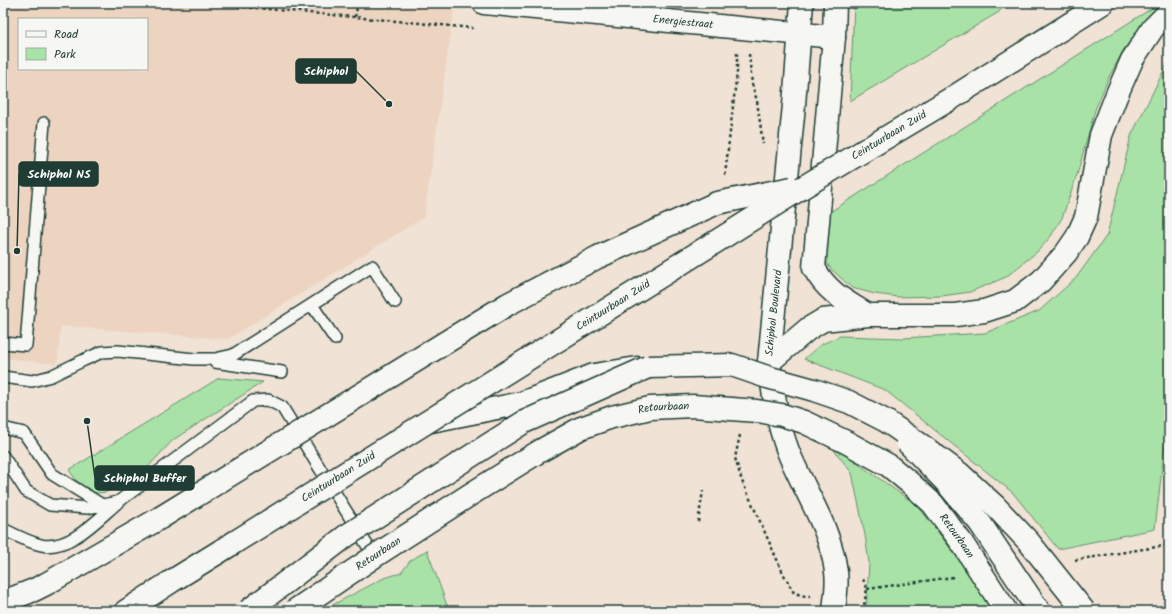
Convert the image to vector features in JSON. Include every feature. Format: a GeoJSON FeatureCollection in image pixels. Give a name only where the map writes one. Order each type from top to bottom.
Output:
{"type":"FeatureCollection","features":[{"type":"Feature","properties":{"kind":"main road","name":"Energiestraat"},"geometry":{"type":"LineString","coordinates":[[484,3],[834,37]]}},
{"type":"Feature","properties":{"kind":"main road","name":"Schiphol Boulevard"},"geometry":{"type":"LineString","coordinates":[[802,3],[794,113],[769,362],[774,396],[781,428],[788,450],[824,527],[831,546],[836,572],[834,611]]}},
{"type":"Feature","properties":{"kind":"main road"},"geometry":{"type":"LineString","coordinates":[[835,3],[834,37],[814,268],[821,281],[830,290],[868,315]]}},
{"type":"Feature","properties":{"kind":"main road","name":"Ceintuurbaan Zuid"},"geometry":{"type":"LineString","coordinates":[[126,611],[805,186],[952,98],[1102,3]]}},
{"type":"Feature","properties":{"kind":"main road"},"geometry":{"type":"LineString","coordinates":[[769,362],[808,329],[824,320],[868,315],[955,315],[984,311],[1015,301],[1041,281],[1066,253],[1077,237],[1086,217],[1101,135],[1117,94],[1132,60],[1153,28],[1169,12]]}},
{"type":"Feature","properties":{"kind":"main road"},"geometry":{"type":"LineString","coordinates":[[3,602],[46,584],[160,518],[508,304],[598,256],[717,203],[805,186]]}},
{"type":"Feature","properties":{"kind":"main road"},"geometry":{"type":"LineString","coordinates":[[431,421],[522,403],[594,375],[648,367],[732,365],[842,400],[886,421],[924,447],[959,473],[995,506],[1029,542],[1084,611]]}},
{"type":"Feature","properties":{"kind":"main road"},"geometry":{"type":"LineString","coordinates":[[248,611],[346,536],[524,422],[648,367]]}},
{"type":"Feature","properties":{"kind":"main road","name":"Retourbaan"},"geometry":{"type":"LineString","coordinates":[[294,611],[380,552],[458,502],[540,451],[582,428],[612,417],[650,408],[693,406],[757,411],[782,415],[804,422],[839,438],[888,465],[933,504],[962,543],[1006,611]]}},
{"type":"Feature","properties":{"kind":"main road"},"geometry":{"type":"LineString","coordinates":[[886,421],[944,480],[980,524],[1039,611]]}},
{"type":"Feature","properties":{"kind":"lane"},"geometry":{"type":"LineString","coordinates":[[3,343],[26,345],[44,124]]}},
{"type":"Feature","properties":{"kind":"lane"},"geometry":{"type":"LineString","coordinates":[[194,359],[215,360],[233,355],[372,266],[395,302]]}},
{"type":"Feature","properties":{"kind":"lane"},"geometry":{"type":"LineString","coordinates":[[312,305],[335,339]]}},
{"type":"Feature","properties":{"kind":"lane"},"geometry":{"type":"LineString","coordinates":[[3,377],[32,381],[52,376],[102,352],[118,351],[194,359],[282,372]]}},
{"type":"Feature","properties":{"kind":"lane"},"geometry":{"type":"LineString","coordinates":[[3,529],[39,545],[50,546],[61,544],[81,533],[118,502],[253,401],[268,400],[282,407],[367,545]]}},
{"type":"Feature","properties":{"kind":"lane"},"geometry":{"type":"LineString","coordinates":[[3,428],[24,433],[52,474],[102,505]]}},
{"type":"Feature","properties":{"kind":"lane"},"geometry":{"type":"LineString","coordinates":[[3,456],[26,491],[50,504],[87,508],[118,502]]}},
{"type":"Feature","properties":{"kind":"path"},"geometry":{"type":"LineString","coordinates":[[355,17],[358,3]]}},
{"type":"Feature","properties":{"kind":"path"},"geometry":{"type":"LineString","coordinates":[[725,177],[737,72],[737,52]]}},
{"type":"Feature","properties":{"kind":"path"},"geometry":{"type":"LineString","coordinates":[[698,522],[703,491]]}},
{"type":"Feature","properties":{"kind":"shaded area"},"geometry":{"type":"Polygon","coordinates":[[[3,3],[455,3],[424,217],[228,339],[61,326],[57,364],[3,358],[3,3]]]}},
{"type":"Feature","properties":{"kind":"green space"},"geometry":{"type":"Polygon","coordinates":[[[854,3],[1007,3],[999,12],[850,101],[854,3]]]}},
{"type":"Feature","properties":{"kind":"green space"},"geometry":{"type":"Polygon","coordinates":[[[1160,3],[1162,4],[1124,49],[1108,79],[1095,110],[1077,175],[1062,218],[1051,236],[1038,251],[1006,277],[970,292],[942,296],[898,297],[875,294],[852,288],[831,269],[825,260],[822,217],[1160,3]]]}},
{"type":"Feature","properties":{"kind":"green space"},"geometry":{"type":"Polygon","coordinates":[[[1169,60],[1169,408],[1155,529],[1058,549],[1013,493],[885,390],[804,359],[820,345],[840,336],[903,338],[985,333],[1039,311],[1076,278],[1107,235],[1131,136],[1169,60]]]}},
{"type":"Feature","properties":{"kind":"green space"},"geometry":{"type":"Polygon","coordinates":[[[219,378],[263,382],[173,440],[147,468],[107,492],[96,493],[86,488],[76,480],[69,470],[219,378]]]}},
{"type":"Feature","properties":{"kind":"green space"},"geometry":{"type":"Polygon","coordinates":[[[834,450],[849,452],[853,460],[918,506],[992,603],[996,611],[866,611],[869,563],[865,535],[852,473],[834,450]]]}},
{"type":"Feature","properties":{"kind":"green space"},"geometry":{"type":"Polygon","coordinates":[[[427,550],[449,611],[321,611],[384,578],[401,573],[410,561],[427,550]]]}},
{"type":"Feature","properties":{"kind":"place","name":"Schiphol"},"geometry":{"type":"Point","coordinates":[389,104]}},
{"type":"Feature","properties":{"kind":"place","name":"Schiphol NS"},"geometry":{"type":"Point","coordinates":[17,251]}},
{"type":"Feature","properties":{"kind":"place","name":"Schiphol Buffer"},"geometry":{"type":"Point","coordinates":[87,421]}}]}
